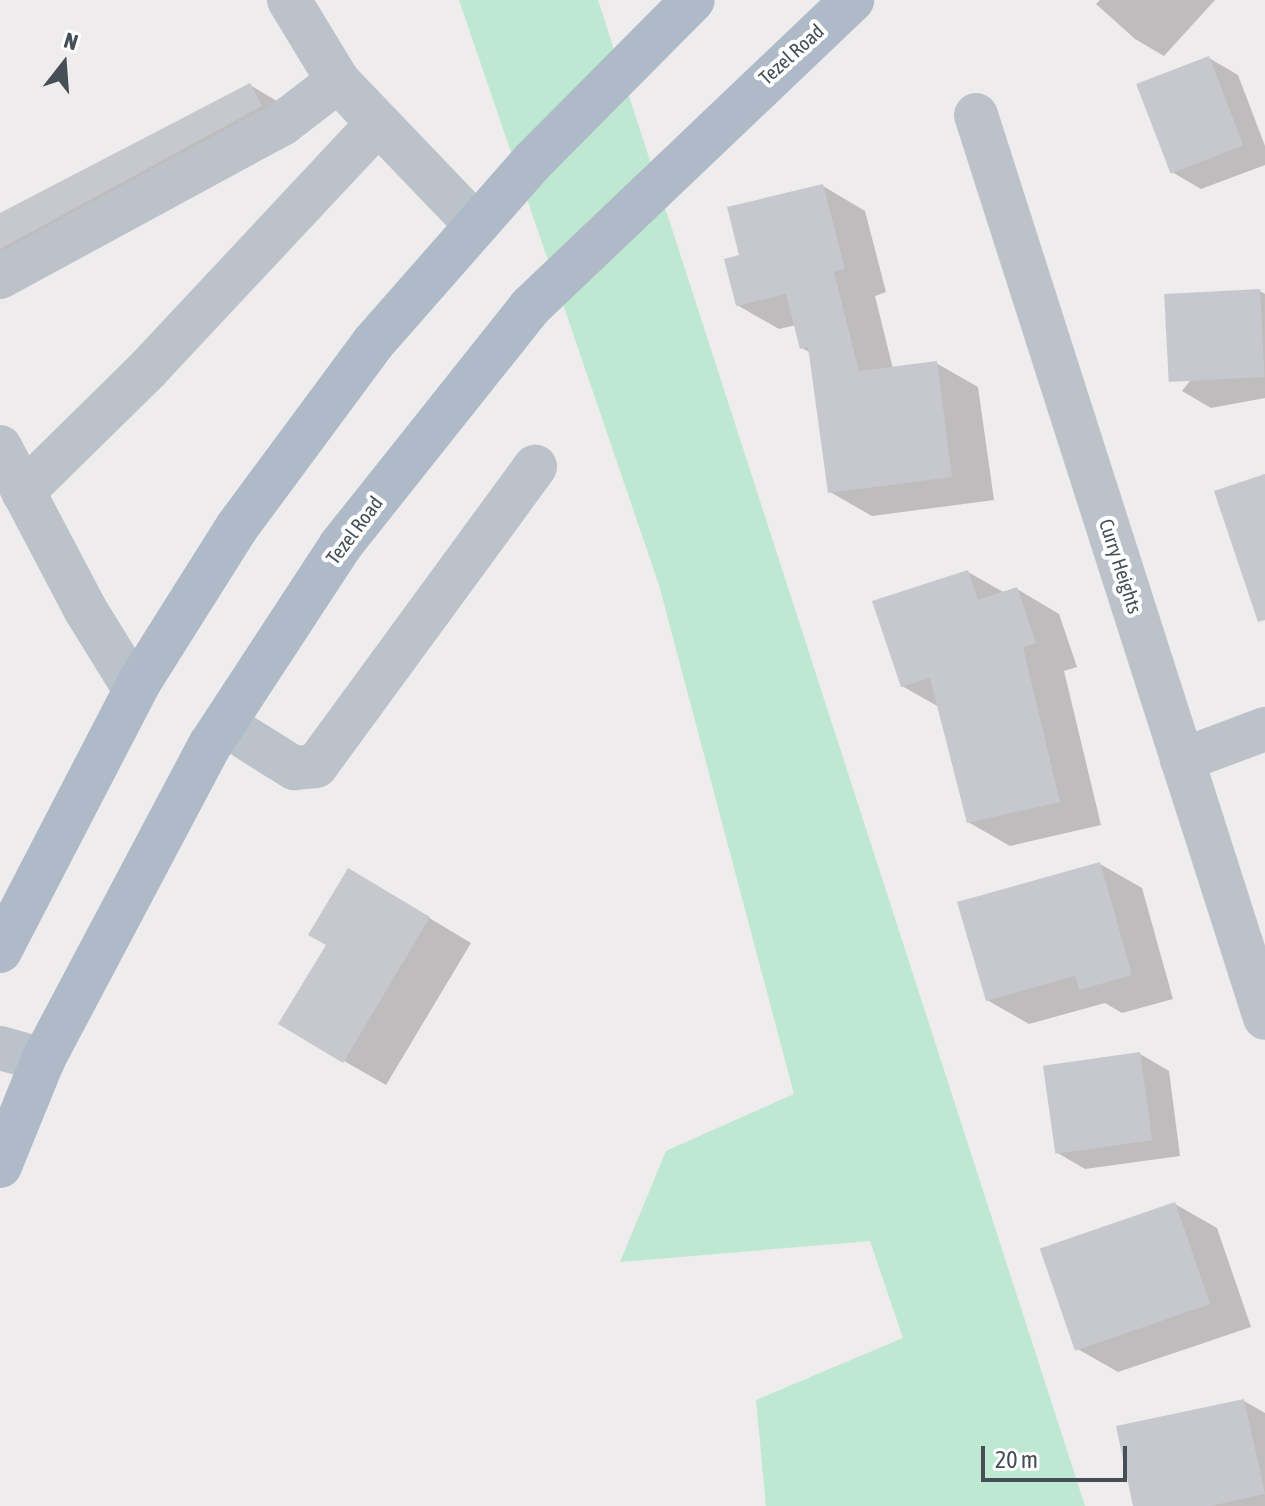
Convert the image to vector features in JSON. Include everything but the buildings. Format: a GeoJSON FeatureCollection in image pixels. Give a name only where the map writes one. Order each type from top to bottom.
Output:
{"type":"FeatureCollection","features":[{"type":"Feature","properties":{"kind":"main road"},"geometry":{"type":"LineString","coordinates":[[0,951],[135,690],[237,527],[373,343],[476,225],[693,0]]}},
{"type":"Feature","properties":{"kind":"main road","name":"Tezel Road"},"geometry":{"type":"LineString","coordinates":[[0,1166],[43,1060],[224,724],[340,546],[530,307],[852,0]]}},
{"type":"Feature","properties":{"kind":"street"},"geometry":{"type":"LineString","coordinates":[[289,0],[338,81],[476,225]]}},
{"type":"Feature","properties":{"kind":"street"},"geometry":{"type":"LineString","coordinates":[[0,277],[282,124],[338,81]]}},
{"type":"Feature","properties":{"kind":"street","name":"Curry Heights"},"geometry":{"type":"LineString","coordinates":[[976,115],[1265,1018]]}},
{"type":"Feature","properties":{"kind":"street"},"geometry":{"type":"LineString","coordinates":[[23,492],[149,368],[378,123]]}},
{"type":"Feature","properties":{"kind":"street"},"geometry":{"type":"LineString","coordinates":[[0,447],[135,690]]}},
{"type":"Feature","properties":{"kind":"street"},"geometry":{"type":"LineString","coordinates":[[224,724],[294,768],[316,766],[535,467]]}},
{"type":"Feature","properties":{"kind":"street"},"geometry":{"type":"LineString","coordinates":[[1182,760],[1265,729]]}},
{"type":"Feature","properties":{"kind":"street"},"geometry":{"type":"LineString","coordinates":[[0,1048],[43,1060]]}},
{"type":"Feature","properties":{"kind":"green space"},"geometry":{"type":"Polygon","coordinates":[[[459,0],[598,0],[1085,1506],[766,1506],[756,1400],[903,1338],[870,1241],[620,1262],[666,1151],[794,1094],[659,585],[459,0]]]}}]}
